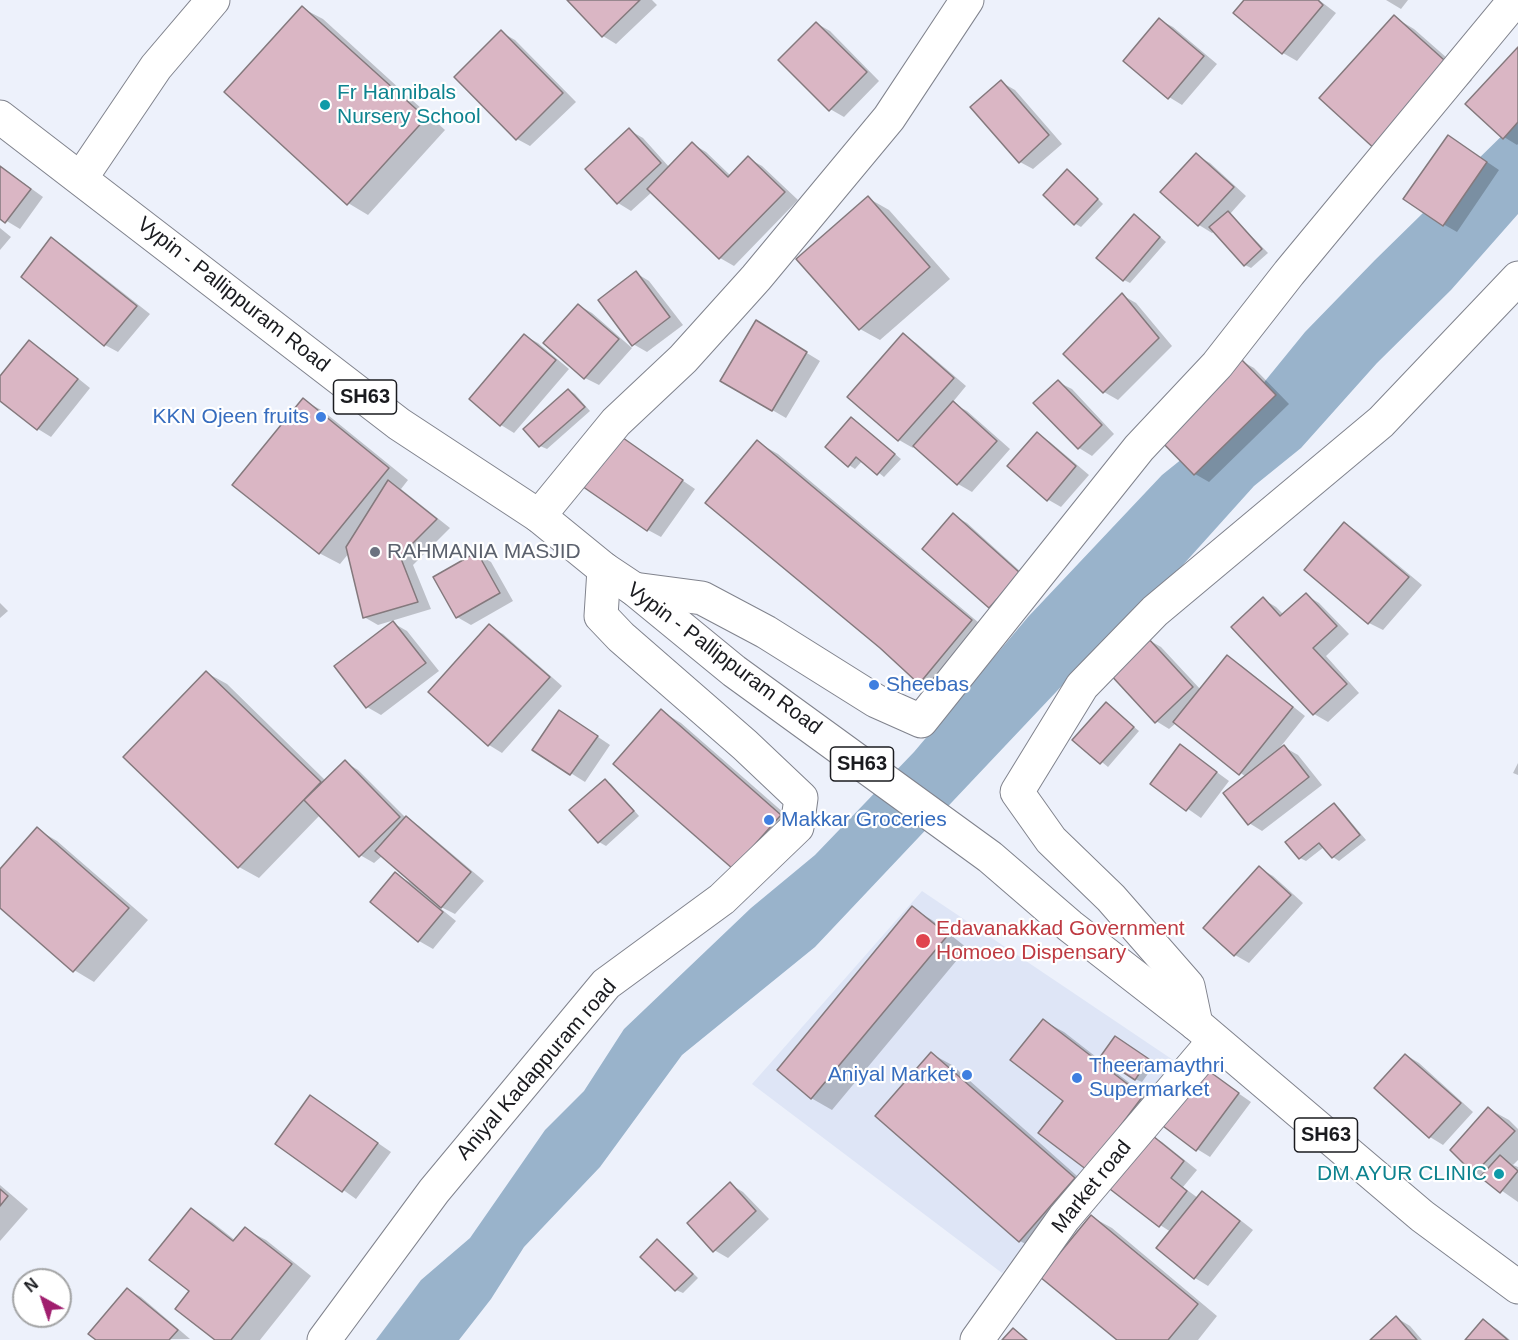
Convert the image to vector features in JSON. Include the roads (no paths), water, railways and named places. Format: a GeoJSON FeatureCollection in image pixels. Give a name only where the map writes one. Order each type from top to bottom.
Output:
{"type":"FeatureCollection","features":[{"type":"Feature","properties":{"kind":"street"},"geometry":{"type":"LineString","coordinates":[[81,178],[156,67],[213,0]]}},
{"type":"Feature","properties":{"kind":"street"},"geometry":{"type":"LineString","coordinates":[[538,516],[616,422],[683,359],[756,278],[889,118],[967,0]]}},
{"type":"Feature","properties":{"kind":"street"},"geometry":{"type":"LineString","coordinates":[[634,589],[702,598],[766,632],[876,701],[921,721],[1139,448],[1217,365],[1289,273],[1515,0]]}},
{"type":"Feature","properties":{"kind":"street","name":"Vypin - Pallippuram Road"},"geometry":{"type":"LineString","coordinates":[[0,117],[399,424],[538,516],[604,569],[634,589],[734,671],[990,857],[1070,926],[1205,1032],[1422,1216],[1518,1287]]}},
{"type":"Feature","properties":{"kind":"street"},"geometry":{"type":"LineString","coordinates":[[1205,1032],[1188,986],[1111,898],[1051,840],[1017,792],[1082,686],[1155,611],[1381,422],[1518,278]]}},
{"type":"Feature","properties":{"kind":"street","name":"Aniyal Kadappuram road"},"geometry":{"type":"LineString","coordinates":[[324,1340],[434,1191],[606,984],[722,899],[797,827],[801,798],[745,745],[621,637],[601,616],[604,569]]}},
{"type":"Feature","properties":{"kind":"street","name":"Market road"},"geometry":{"type":"LineString","coordinates":[[977,1340],[1064,1218],[1205,1032]]}},
{"type":"Feature","properties":{"kind":"water"},"geometry":{"type":"Polygon","coordinates":[[[1518,120],[1518,214],[1451,290],[1377,363],[1301,448],[1254,486],[1155,596],[1091,655],[815,947],[682,1055],[600,1167],[524,1247],[491,1299],[459,1340],[376,1340],[421,1280],[470,1238],[545,1130],[584,1091],[624,1029],[751,908],[815,855],[914,752],[1028,617],[1162,475],[1239,413],[1305,332],[1518,120]]]}},
{"type":"Feature","properties":{"kind":"place","name":"Fr Hannibals Nursery School"},"geometry":{"type":"Point","coordinates":[325,105]}},
{"type":"Feature","properties":{"kind":"place","name":"KKN Ojeen fruits"},"geometry":{"type":"Point","coordinates":[321,417]}},
{"type":"Feature","properties":{"kind":"place","name":"RAHMANIA MASJID"},"geometry":{"type":"Point","coordinates":[375,552]}},
{"type":"Feature","properties":{"kind":"place","name":"Sheebas"},"geometry":{"type":"Point","coordinates":[874,685]}},
{"type":"Feature","properties":{"kind":"place","name":"Makkar Groceries"},"geometry":{"type":"Point","coordinates":[769,820]}},
{"type":"Feature","properties":{"kind":"place","name":"Edavanakkad Government Homoeo Dispensary"},"geometry":{"type":"Point","coordinates":[923,941]}},
{"type":"Feature","properties":{"kind":"place","name":"Aniyal Market"},"geometry":{"type":"Point","coordinates":[967,1075]}},
{"type":"Feature","properties":{"kind":"place","name":"Theeramaythri Supermarket"},"geometry":{"type":"Point","coordinates":[1077,1078]}},
{"type":"Feature","properties":{"kind":"place","name":"DM AYUR CLINIC"},"geometry":{"type":"Point","coordinates":[1499,1174]}}]}
